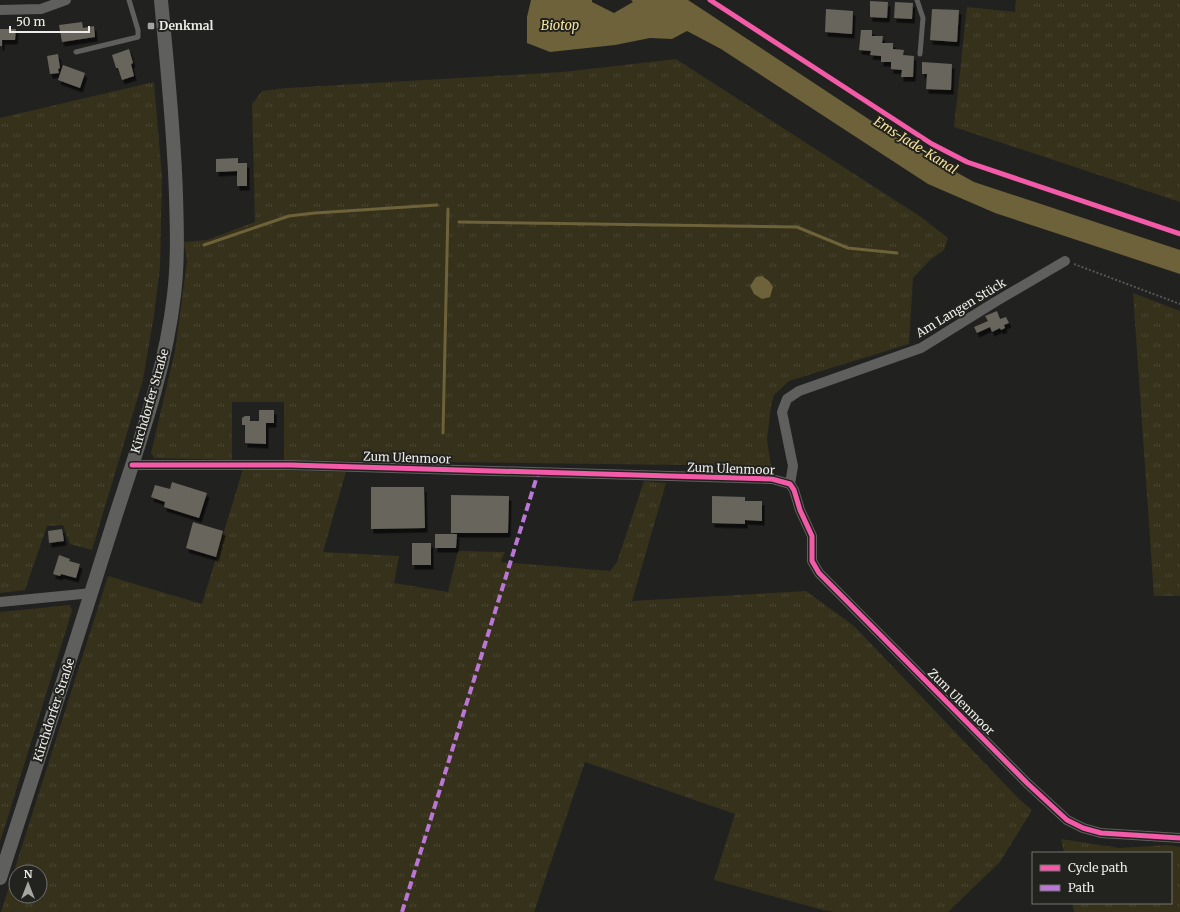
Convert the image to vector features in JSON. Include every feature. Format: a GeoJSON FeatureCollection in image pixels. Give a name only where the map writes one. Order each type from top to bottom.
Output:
{"type":"FeatureCollection","features":[{"type":"Feature","properties":{"kind":"street"},"geometry":{"type":"LineString","coordinates":[[0,10],[41,9],[66,0]]}},
{"type":"Feature","properties":{"kind":"street","name":"Kirchdorfer Straße"},"geometry":{"type":"LineString","coordinates":[[0,878],[132,465],[155,390],[167,342],[174,294],[176,255],[174,151],[161,0]]}},
{"type":"Feature","properties":{"kind":"street","name":"Am Langen Stück"},"geometry":{"type":"LineString","coordinates":[[790,484],[793,466],[782,412],[787,399],[799,391],[921,348],[975,314],[1066,261]]}},
{"type":"Feature","properties":{"kind":"street","name":"Zum Ulenmoor"},"geometry":{"type":"LineString","coordinates":[[132,465],[290,465],[439,469],[772,479],[790,484],[794,490],[800,510],[812,536],[812,561],[818,573],[1027,783],[1067,820],[1083,828],[1101,833],[1180,838]]}},
{"type":"Feature","properties":{"kind":"street"},"geometry":{"type":"LineString","coordinates":[[0,602],[92,593]]}},
{"type":"Feature","properties":{"kind":"lane"},"geometry":{"type":"LineString","coordinates":[[76,52],[138,37],[138,30],[129,0]]}},
{"type":"Feature","properties":{"kind":"lane"},"geometry":{"type":"LineString","coordinates":[[917,0],[923,18],[920,54]]}},
{"type":"Feature","properties":{"kind":"path"},"geometry":{"type":"LineString","coordinates":[[1066,261],[1180,304]]}},
{"type":"Feature","properties":{"kind":"green space"},"geometry":{"type":"Polygon","coordinates":[[[1016,0],[1180,0],[1180,202],[954,127],[967,7],[1015,12],[1016,0]]]}},
{"type":"Feature","properties":{"kind":"green space"},"geometry":{"type":"Polygon","coordinates":[[[676,59],[921,217],[948,238],[944,250],[930,260],[913,278],[909,344],[789,381],[774,395],[771,406],[767,440],[771,466],[284,460],[284,402],[232,402],[232,460],[154,458],[151,453],[175,351],[187,261],[184,242],[207,240],[255,222],[252,104],[262,91],[287,88],[563,72],[676,59]]]}},
{"type":"Feature","properties":{"kind":"green space"},"geometry":{"type":"Polygon","coordinates":[[[154,82],[162,177],[160,267],[154,315],[143,380],[92,550],[70,544],[63,525],[47,526],[25,590],[0,593],[0,118],[154,82]]]}},
{"type":"Feature","properties":{"kind":"green space"},"geometry":{"type":"Polygon","coordinates":[[[1133,293],[1180,311],[1180,596],[1154,596],[1133,293]]]}},
{"type":"Feature","properties":{"kind":"green space"},"geometry":{"type":"Polygon","coordinates":[[[243,469],[346,472],[323,552],[399,556],[394,583],[448,592],[458,551],[505,552],[501,562],[610,571],[617,562],[644,481],[666,483],[632,601],[806,591],[854,626],[1020,800],[1032,810],[1000,862],[948,912],[835,912],[714,880],[735,814],[585,762],[534,912],[1,912],[8,890],[8,904],[48,904],[48,864],[16,864],[108,576],[202,604],[243,469]]]}},
{"type":"Feature","properties":{"kind":"green space"},"geometry":{"type":"Polygon","coordinates":[[[70,605],[72,611],[0,842],[0,612],[70,605]]]}},
{"type":"Feature","properties":{"kind":"green space"},"geometry":{"type":"Polygon","coordinates":[[[1061,839],[1119,848],[1168,845],[1180,847],[1180,912],[1074,912],[1072,904],[1172,904],[1172,852],[1064,852],[1061,839]]]}},
{"type":"Feature","properties":{"kind":"water","name":"Biotop"},"geometry":{"type":"Polygon","coordinates":[[[531,0],[592,0],[592,2],[614,13],[633,2],[631,0],[688,0],[911,147],[974,182],[1180,250],[1180,274],[995,213],[928,184],[721,49],[687,31],[672,39],[650,38],[615,45],[550,52],[527,43],[527,17],[531,0]]]}},
{"type":"Feature","properties":{"kind":"water"},"geometry":{"type":"Polygon","coordinates":[[[762,276],[769,281],[773,287],[770,297],[762,299],[754,294],[750,286],[756,277],[762,276]]]}},
{"type":"Feature","properties":{"kind":"building"},"geometry":{"type":"Polygon","coordinates":[[[870,1],[888,2],[887,18],[870,17],[870,1]]]}},
{"type":"Feature","properties":{"kind":"building"},"geometry":{"type":"Polygon","coordinates":[[[895,2],[913,3],[912,19],[894,18],[895,2]]]}},
{"type":"Feature","properties":{"kind":"building"},"geometry":{"type":"Polygon","coordinates":[[[826,9],[853,11],[852,34],[825,32],[826,9]]]}},
{"type":"Feature","properties":{"kind":"building"},"geometry":{"type":"Polygon","coordinates":[[[932,9],[959,10],[957,42],[930,40],[932,9]]]}},
{"type":"Feature","properties":{"kind":"building"},"geometry":{"type":"Polygon","coordinates":[[[82,22],[83,28],[94,26],[95,37],[62,42],[59,25],[82,22]]]}},
{"type":"Feature","properties":{"kind":"building"},"geometry":{"type":"Polygon","coordinates":[[[0,29],[16,29],[15,40],[2,40],[2,46],[0,46],[0,29]]]}},
{"type":"Feature","properties":{"kind":"building"},"geometry":{"type":"Polygon","coordinates":[[[861,30],[872,30],[872,36],[883,36],[882,43],[893,43],[893,49],[904,50],[903,55],[914,56],[913,77],[901,77],[902,70],[891,69],[891,62],[881,62],[881,56],[870,55],[871,51],[859,50],[861,30]]]}},
{"type":"Feature","properties":{"kind":"building"},"geometry":{"type":"Polygon","coordinates":[[[129,49],[133,63],[131,64],[134,76],[122,80],[112,55],[129,49]]]}},
{"type":"Feature","properties":{"kind":"building"},"geometry":{"type":"Polygon","coordinates":[[[58,54],[60,68],[58,69],[59,73],[50,74],[47,56],[58,54]]]}},
{"type":"Feature","properties":{"kind":"building"},"geometry":{"type":"Polygon","coordinates":[[[922,62],[952,64],[951,90],[926,89],[927,74],[922,74],[922,62]]]}},
{"type":"Feature","properties":{"kind":"building"},"geometry":{"type":"Polygon","coordinates":[[[63,65],[85,73],[80,88],[58,80],[63,65]]]}},
{"type":"Feature","properties":{"kind":"building"},"geometry":{"type":"Polygon","coordinates":[[[238,158],[238,163],[247,163],[247,186],[237,186],[237,171],[216,172],[216,159],[238,158]]]}},
{"type":"Feature","properties":{"kind":"building"},"geometry":{"type":"Polygon","coordinates":[[[997,311],[1000,319],[1006,317],[1009,323],[1004,325],[1005,328],[1001,330],[1000,328],[992,332],[990,327],[977,333],[974,327],[988,321],[985,316],[997,311]]]}},
{"type":"Feature","properties":{"kind":"building"},"geometry":{"type":"Polygon","coordinates":[[[259,410],[274,410],[274,423],[266,423],[266,444],[245,443],[245,425],[242,425],[242,418],[245,416],[250,416],[250,421],[259,421],[259,410]]]}},
{"type":"Feature","properties":{"kind":"building"},"geometry":{"type":"Polygon","coordinates":[[[172,482],[207,493],[199,518],[164,507],[165,502],[151,497],[155,485],[170,489],[172,482]]]}},
{"type":"Feature","properties":{"kind":"building"},"geometry":{"type":"Polygon","coordinates":[[[371,487],[424,487],[425,528],[371,529],[371,487]]]}},
{"type":"Feature","properties":{"kind":"building"},"geometry":{"type":"Polygon","coordinates":[[[451,495],[509,496],[508,533],[451,533],[451,495]]]}},
{"type":"Feature","properties":{"kind":"building"},"geometry":{"type":"Polygon","coordinates":[[[712,496],[745,497],[745,501],[762,501],[762,521],[745,520],[745,524],[712,523],[712,496]]]}},
{"type":"Feature","properties":{"kind":"building"},"geometry":{"type":"Polygon","coordinates":[[[193,522],[223,531],[216,557],[186,548],[193,522]]]}},
{"type":"Feature","properties":{"kind":"building"},"geometry":{"type":"Polygon","coordinates":[[[62,529],[64,541],[49,543],[48,531],[62,529]]]}},
{"type":"Feature","properties":{"kind":"building"},"geometry":{"type":"Polygon","coordinates":[[[435,534],[457,534],[456,548],[435,548],[435,534]]]}},
{"type":"Feature","properties":{"kind":"building"},"geometry":{"type":"Polygon","coordinates":[[[412,543],[431,543],[431,565],[412,565],[412,543]]]}},
{"type":"Feature","properties":{"kind":"building"},"geometry":{"type":"Polygon","coordinates":[[[59,555],[70,559],[69,561],[80,564],[76,578],[61,574],[60,576],[53,574],[59,555]]]}},
{"type":"Feature","properties":{"kind":"waterway"},"geometry":{"type":"LineString","coordinates":[[204,245],[289,216],[437,205]]}},
{"type":"Feature","properties":{"kind":"waterway"},"geometry":{"type":"LineString","coordinates":[[443,433],[448,209]]}},
{"type":"Feature","properties":{"kind":"waterway"},"geometry":{"type":"LineString","coordinates":[[459,222],[797,227],[848,248],[897,253]]}},
{"type":"Feature","properties":{"kind":"marked path"},"geometry":{"type":"LineString","coordinates":[[402,912],[538,473]]}},
{"type":"Feature","properties":{"kind":"cycle path"},"geometry":{"type":"LineString","coordinates":[[710,0],[932,144],[967,162],[1180,234]]}},
{"type":"Feature","properties":{"kind":"cycle path"},"geometry":{"type":"LineString","coordinates":[[132,465],[290,465],[772,479],[790,484],[794,490],[800,510],[812,536],[812,561],[819,573],[1027,783],[1067,820],[1083,828],[1101,833],[1180,838]]}},
{"type":"Feature","properties":{"kind":"place","name":"Denkmal"},"geometry":{"type":"Point","coordinates":[151,26]}},
{"type":"Feature","properties":{"kind":"water label","name":"Ems-Jade-Kanal"},"geometry":{"type":"Point","coordinates":[916,145]}}]}
